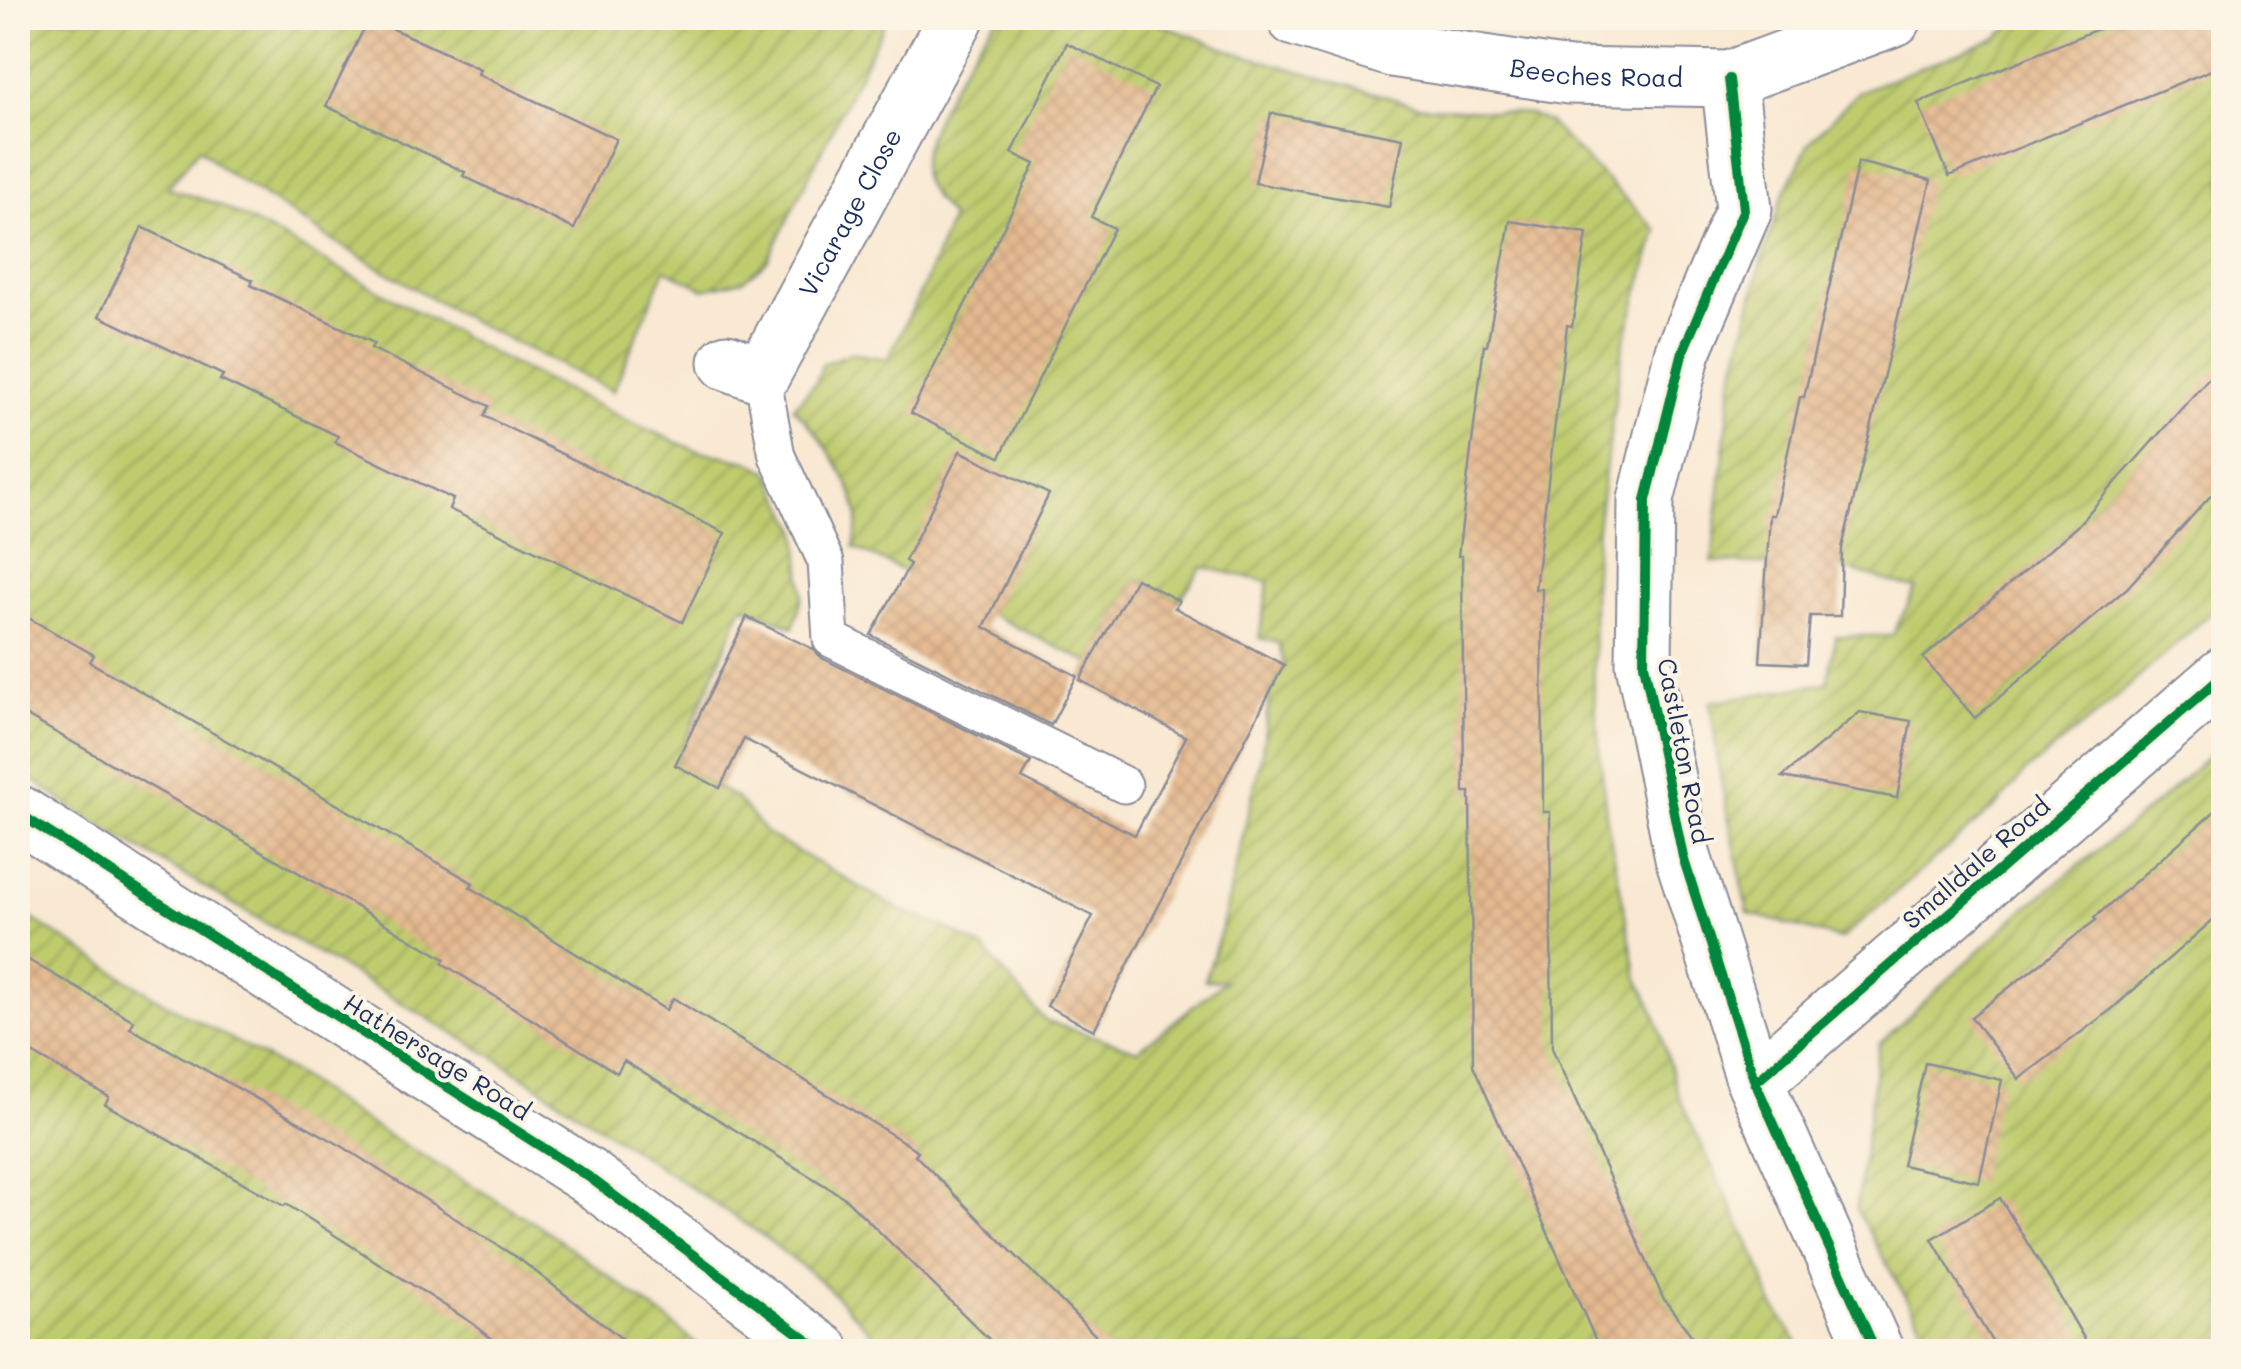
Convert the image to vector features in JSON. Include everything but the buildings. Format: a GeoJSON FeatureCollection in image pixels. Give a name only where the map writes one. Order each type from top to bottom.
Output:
{"type":"FeatureCollection","features":[{"type":"Feature","properties":{"kind":"street","name":"Vicarage Close"},"geometry":{"type":"LineString","coordinates":[[744,368],[956,18]]}},
{"type":"Feature","properties":{"kind":"street","name":"Beeches Road"},"geometry":{"type":"LineString","coordinates":[[1295,18],[1392,49],[1568,76],[1729,79],[1894,18]]}},
{"type":"Feature","properties":{"kind":"street","name":"Castleton Road"},"geometry":{"type":"LineString","coordinates":[[1729,79],[1744,209],[1683,351],[1646,500],[1644,664],[1683,858],[1755,1082],[1876,1352]]}},
{"type":"Feature","properties":{"kind":"street","name":"Smalldale Road"},"geometry":{"type":"LineString","coordinates":[[1755,1082],[2224,675]]}},
{"type":"Feature","properties":{"kind":"street","name":"Hathersage Road"},"geometry":{"type":"LineString","coordinates":[[18,814],[589,1178],[823,1352]]}},
{"type":"Feature","properties":{"kind":"lane"},"geometry":{"type":"LineString","coordinates":[[744,368],[777,456],[826,562],[831,640],[1124,786]]}},
{"type":"Feature","properties":{"kind":"green space"},"geometry":{"type":"Polygon","coordinates":[[[18,18],[887,18],[767,261],[743,280],[704,289],[665,269],[613,391],[467,319],[332,240],[222,169],[199,148],[168,188],[217,204],[514,365],[635,424],[695,450],[748,461],[769,472],[798,530],[803,596],[793,627],[743,606],[676,763],[737,799],[767,834],[900,910],[944,927],[984,949],[1045,1021],[1138,1050],[1225,981],[1205,980],[1222,927],[1262,753],[1270,692],[1284,665],[1279,643],[1259,638],[1269,582],[1202,567],[1179,601],[1136,578],[1090,663],[854,547],[858,515],[850,488],[823,443],[793,408],[816,382],[823,364],[851,353],[888,359],[951,218],[926,184],[922,171],[929,137],[962,68],[998,18],[1144,18],[1234,52],[1419,106],[1529,114],[1548,122],[1657,230],[1623,346],[1597,527],[1593,586],[1594,693],[1606,814],[1637,976],[1655,1014],[1679,1098],[1759,1264],[1772,1303],[1803,1351],[889,1351],[822,1282],[759,1233],[499,1060],[84,816],[18,769],[18,18]]]}},
{"type":"Feature","properties":{"kind":"green space"},"geometry":{"type":"Polygon","coordinates":[[[2023,18],[2223,18],[2223,602],[2100,712],[2025,772],[1998,804],[1841,939],[1748,913],[1720,775],[1710,702],[1827,683],[1836,636],[1892,636],[1916,589],[1843,568],[1712,562],[1732,382],[1762,259],[1781,200],[1809,143],[1858,92],[1996,38],[2023,18]]]}},
{"type":"Feature","properties":{"kind":"green space"},"geometry":{"type":"Polygon","coordinates":[[[2223,742],[2223,1351],[1936,1351],[1856,1209],[1879,1044],[2021,912],[2169,793],[2223,742]]]}},
{"type":"Feature","properties":{"kind":"green space"},"geometry":{"type":"Polygon","coordinates":[[[18,910],[158,999],[298,1076],[353,1114],[543,1228],[704,1351],[18,1351],[18,910]]]}},
{"type":"Feature","properties":{"kind":"cycle path"},"geometry":{"type":"LineString","coordinates":[[1729,79],[1744,209],[1683,351],[1646,500],[1644,664],[1683,857],[1755,1082],[1876,1352]]}},
{"type":"Feature","properties":{"kind":"cycle path"},"geometry":{"type":"LineString","coordinates":[[1755,1082],[2224,675]]}},
{"type":"Feature","properties":{"kind":"cycle path"},"geometry":{"type":"LineString","coordinates":[[18,813],[589,1177],[823,1352]]}}]}
